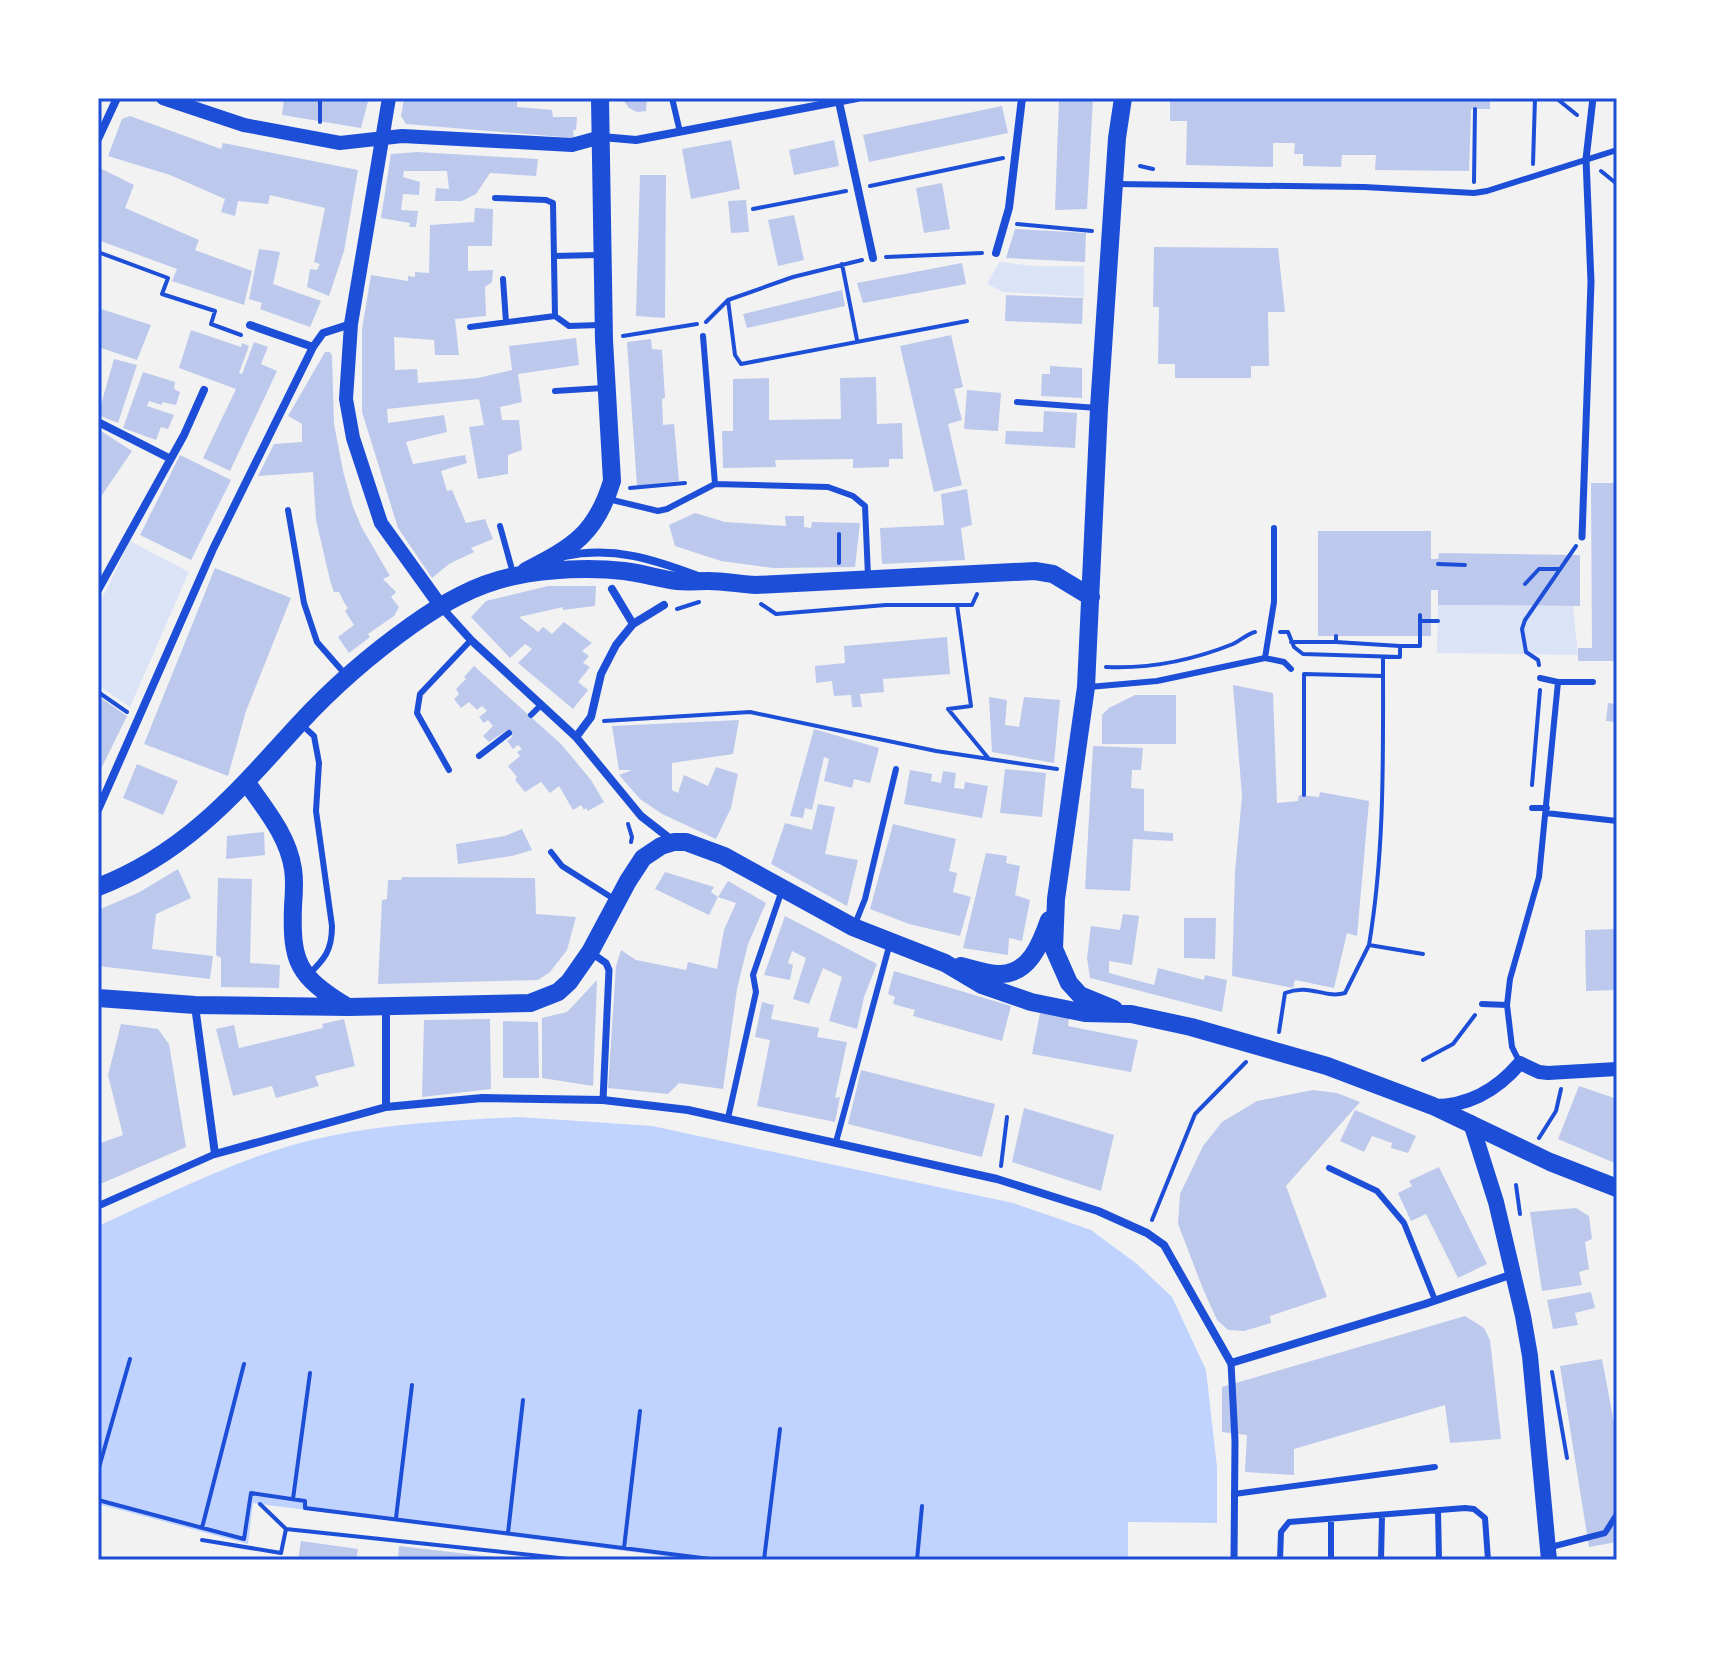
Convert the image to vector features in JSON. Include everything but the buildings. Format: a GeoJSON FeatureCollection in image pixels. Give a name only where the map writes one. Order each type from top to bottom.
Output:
{"type":"FeatureCollection","features":[{"type":"Feature","properties":{"kind":"main road"},"geometry":{"type":"LineString","coordinates":[[98,887],[152,861],[188,837],[247,783],[300,723],[347,677],[391,640],[440,605],[474,588],[516,576],[569,548],[589,532],[607,499],[612,481],[607,388],[611,331],[603,255],[600,98]]}},
{"type":"Feature","properties":{"kind":"main road"},"geometry":{"type":"LineString","coordinates":[[1123,98],[1117,138],[1099,408],[1086,687],[1056,899],[1054,949],[1069,983],[1080,995],[1131,1014],[1191,1027],[1359,1077],[1433,1106],[1533,1154],[1617,1188]]}},
{"type":"Feature","properties":{"kind":"main road"},"geometry":{"type":"LineString","coordinates":[[516,576],[607,570],[680,582],[756,585],[1035,571],[1053,574],[1091,597]]}},
{"type":"Feature","properties":{"kind":"main road"},"geometry":{"type":"LineString","coordinates":[[247,783],[284,836],[290,853],[295,887],[292,936],[295,955],[306,977],[349,1007]]}},
{"type":"Feature","properties":{"kind":"main road"},"geometry":{"type":"LineString","coordinates":[[98,998],[195,1005],[349,1007],[512,1005],[544,999],[569,982],[590,952],[643,858],[661,846],[674,842],[697,844],[853,927],[890,943],[945,963],[1001,975],[1015,971],[1030,961],[1041,942],[1056,899]]}},
{"type":"Feature","properties":{"kind":"main road"},"geometry":{"type":"LineString","coordinates":[[945,963],[982,985],[1030,1007],[1131,1014]]}},
{"type":"Feature","properties":{"kind":"main road"},"geometry":{"type":"LineString","coordinates":[[1471,1123],[1496,1202],[1530,1356],[1548,1554]]}},
{"type":"Feature","properties":{"kind":"street"},"geometry":{"type":"LineString","coordinates":[[98,139],[117,98]]}},
{"type":"Feature","properties":{"kind":"street"},"geometry":{"type":"LineString","coordinates":[[163,98],[244,125],[340,143],[417,137],[572,145],[601,137],[625,141],[680,132],[857,98]]}},
{"type":"Feature","properties":{"kind":"street"},"geometry":{"type":"LineString","coordinates":[[389,98],[351,324],[346,399],[353,438],[366,480],[387,534],[440,605],[471,640],[576,737],[641,816],[674,842]]}},
{"type":"Feature","properties":{"kind":"street"},"geometry":{"type":"LineString","coordinates":[[996,253],[1006,223],[1017,156],[1022,98]]}},
{"type":"Feature","properties":{"kind":"street"},"geometry":{"type":"LineString","coordinates":[[1582,537],[1591,282],[1586,159],[1593,98]]}},
{"type":"Feature","properties":{"kind":"street"},"geometry":{"type":"LineString","coordinates":[[839,102],[873,258]]}},
{"type":"Feature","properties":{"kind":"street"},"geometry":{"type":"LineString","coordinates":[[98,810],[213,549],[313,347],[323,333],[351,324]]}},
{"type":"Feature","properties":{"kind":"street"},"geometry":{"type":"LineString","coordinates":[[250,325],[313,347]]}},
{"type":"Feature","properties":{"kind":"street"},"geometry":{"type":"LineString","coordinates":[[98,590],[184,435],[204,390]]}},
{"type":"Feature","properties":{"kind":"street"},"geometry":{"type":"LineString","coordinates":[[98,422],[169,458]]}},
{"type":"Feature","properties":{"kind":"street"},"geometry":{"type":"LineString","coordinates":[[547,560],[583,552],[622,553],[656,561],[710,581]]}},
{"type":"Feature","properties":{"kind":"street"},"geometry":{"type":"LineString","coordinates":[[612,589],[633,624]]}},
{"type":"Feature","properties":{"kind":"street"},"geometry":{"type":"LineString","coordinates":[[576,737],[591,717],[608,657],[633,624],[664,605]]}},
{"type":"Feature","properties":{"kind":"street"},"geometry":{"type":"LineString","coordinates":[[98,873],[120,878]]}},
{"type":"Feature","properties":{"kind":"street"},"geometry":{"type":"LineString","coordinates":[[590,952],[606,963],[609,970],[603,1100]]}},
{"type":"Feature","properties":{"kind":"street"},"geometry":{"type":"LineString","coordinates":[[195,1005],[215,1154]]}},
{"type":"Feature","properties":{"kind":"street"},"geometry":{"type":"LineString","coordinates":[[386,1007],[386,1107]]}},
{"type":"Feature","properties":{"kind":"street"},"geometry":{"type":"LineString","coordinates":[[1433,1106],[1459,1104],[1488,1093],[1520,1063],[1539,1072],[1617,1069]]}},
{"type":"Feature","properties":{"kind":"street"},"geometry":{"type":"LineString","coordinates":[[98,1206],[215,1154],[386,1107],[482,1098],[603,1100],[688,1110],[997,1179],[1098,1211],[1147,1233],[1164,1245],[1231,1363],[1235,1441],[1234,1560]]}},
{"type":"Feature","properties":{"kind":"street"},"geometry":{"type":"LineString","coordinates":[[1231,1363],[1513,1274]]}},
{"type":"Feature","properties":{"kind":"lane"},"geometry":{"type":"LineString","coordinates":[[672,98],[680,132]]}},
{"type":"Feature","properties":{"kind":"lane"},"geometry":{"type":"LineString","coordinates":[[1115,184],[1364,187],[1474,193],[1617,150]]}},
{"type":"Feature","properties":{"kind":"lane"},"geometry":{"type":"LineString","coordinates":[[495,198],[553,203],[555,316]]}},
{"type":"Feature","properties":{"kind":"lane"},"geometry":{"type":"LineString","coordinates":[[554,256],[603,255]]}},
{"type":"Feature","properties":{"kind":"lane"},"geometry":{"type":"LineString","coordinates":[[503,279],[506,322]]}},
{"type":"Feature","properties":{"kind":"lane"},"geometry":{"type":"LineString","coordinates":[[470,327],[555,316],[569,326],[611,331]]}},
{"type":"Feature","properties":{"kind":"lane"},"geometry":{"type":"LineString","coordinates":[[703,336],[715,484]]}},
{"type":"Feature","properties":{"kind":"lane"},"geometry":{"type":"LineString","coordinates":[[555,391],[607,388]]}},
{"type":"Feature","properties":{"kind":"lane"},"geometry":{"type":"LineString","coordinates":[[1017,402],[1099,408]]}},
{"type":"Feature","properties":{"kind":"lane"},"geometry":{"type":"LineString","coordinates":[[607,499],[658,511],[715,484],[828,487],[853,496],[865,506],[868,580]]}},
{"type":"Feature","properties":{"kind":"lane"},"geometry":{"type":"LineString","coordinates":[[288,510],[304,603],[317,642],[347,677]]}},
{"type":"Feature","properties":{"kind":"lane"},"geometry":{"type":"LineString","coordinates":[[500,526],[516,576]]}},
{"type":"Feature","properties":{"kind":"lane"},"geometry":{"type":"LineString","coordinates":[[1265,658],[1274,602],[1274,528]]}},
{"type":"Feature","properties":{"kind":"lane"},"geometry":{"type":"LineString","coordinates":[[449,770],[417,713],[416,705],[420,694],[471,640]]}},
{"type":"Feature","properties":{"kind":"lane"},"geometry":{"type":"LineString","coordinates":[[1086,687],[1157,681],[1265,658],[1284,662],[1291,669]]}},
{"type":"Feature","properties":{"kind":"lane"},"geometry":{"type":"LineString","coordinates":[[1540,678],[1558,682],[1593,682]]}},
{"type":"Feature","properties":{"kind":"lane"},"geometry":{"type":"LineString","coordinates":[[1520,1063],[1512,1047],[1507,1005],[1510,979],[1535,898],[1547,810],[1558,682]]}},
{"type":"Feature","properties":{"kind":"lane"},"geometry":{"type":"LineString","coordinates":[[531,715],[541,705]]}},
{"type":"Feature","properties":{"kind":"lane"},"geometry":{"type":"LineString","coordinates":[[300,723],[314,736],[319,763],[316,811],[332,926],[332,944],[327,957],[306,977]]}},
{"type":"Feature","properties":{"kind":"lane"},"geometry":{"type":"LineString","coordinates":[[479,756],[509,733]]}},
{"type":"Feature","properties":{"kind":"lane"},"geometry":{"type":"LineString","coordinates":[[853,927],[865,899],[896,769]]}},
{"type":"Feature","properties":{"kind":"lane"},"geometry":{"type":"LineString","coordinates":[[1532,808],[1617,821]]}},
{"type":"Feature","properties":{"kind":"lane"},"geometry":{"type":"LineString","coordinates":[[551,852],[562,866],[617,900]]}},
{"type":"Feature","properties":{"kind":"lane"},"geometry":{"type":"LineString","coordinates":[[728,1118],[756,992],[753,975],[783,888]]}},
{"type":"Feature","properties":{"kind":"lane"},"geometry":{"type":"LineString","coordinates":[[836,1142],[890,943]]}},
{"type":"Feature","properties":{"kind":"lane"},"geometry":{"type":"LineString","coordinates":[[1482,1004],[1507,1005]]}},
{"type":"Feature","properties":{"kind":"lane"},"geometry":{"type":"LineString","coordinates":[[1329,1168],[1377,1191],[1404,1223],[1435,1300]]}},
{"type":"Feature","properties":{"kind":"lane"},"geometry":{"type":"LineString","coordinates":[[1234,1494],[1435,1467]]}},
{"type":"Feature","properties":{"kind":"lane"},"geometry":{"type":"LineString","coordinates":[[1280,1560],[1280,1538],[1289,1522],[1465,1508],[1480,1512],[1485,1518],[1488,1560]]}},
{"type":"Feature","properties":{"kind":"lane"},"geometry":{"type":"LineString","coordinates":[[1438,1510],[1439,1560]]}},
{"type":"Feature","properties":{"kind":"lane"},"geometry":{"type":"LineString","coordinates":[[1548,1554],[1605,1533],[1617,1514]]}},
{"type":"Feature","properties":{"kind":"lane"},"geometry":{"type":"LineString","coordinates":[[1381,1560],[1382,1515]]}},
{"type":"Feature","properties":{"kind":"lane"},"geometry":{"type":"LineString","coordinates":[[1331,1519],[1331,1560]]}},
{"type":"Feature","properties":{"kind":"path"},"geometry":{"type":"LineString","coordinates":[[1532,177],[1535,98]]}},
{"type":"Feature","properties":{"kind":"path"},"geometry":{"type":"LineString","coordinates":[[1474,193],[1475,109]]}},
{"type":"Feature","properties":{"kind":"path"},"geometry":{"type":"LineString","coordinates":[[753,209],[1017,156]]}},
{"type":"Feature","properties":{"kind":"path"},"geometry":{"type":"LineString","coordinates":[[1140,166],[1154,169]]}},
{"type":"Feature","properties":{"kind":"path"},"geometry":{"type":"LineString","coordinates":[[1006,223],[1099,232]]}},
{"type":"Feature","properties":{"kind":"path"},"geometry":{"type":"LineString","coordinates":[[98,252],[168,278],[162,294],[215,311],[211,324],[247,338],[250,325]]}},
{"type":"Feature","properties":{"kind":"path"},"geometry":{"type":"LineString","coordinates":[[611,331],[705,323],[728,300],[842,264],[873,258],[996,253]]}},
{"type":"Feature","properties":{"kind":"path"},"geometry":{"type":"LineString","coordinates":[[842,264],[857,340]]}},
{"type":"Feature","properties":{"kind":"path"},"geometry":{"type":"LineString","coordinates":[[728,300],[735,355],[741,364],[967,321]]}},
{"type":"Feature","properties":{"kind":"path"},"geometry":{"type":"LineString","coordinates":[[839,534],[839,581]]}},
{"type":"Feature","properties":{"kind":"path"},"geometry":{"type":"LineString","coordinates":[[1538,660],[1526,652],[1522,629],[1531,609],[1582,537]]}},
{"type":"Feature","properties":{"kind":"path"},"geometry":{"type":"LineString","coordinates":[[1438,564],[1465,565]]}},
{"type":"Feature","properties":{"kind":"path"},"geometry":{"type":"LineString","coordinates":[[1525,584],[1539,569],[1559,569]]}},
{"type":"Feature","properties":{"kind":"path"},"geometry":{"type":"LineString","coordinates":[[755,600],[776,614],[886,605],[972,605],[981,586]]}},
{"type":"Feature","properties":{"kind":"path"},"geometry":{"type":"LineString","coordinates":[[664,605],[672,611],[699,602]]}},
{"type":"Feature","properties":{"kind":"path"},"geometry":{"type":"LineString","coordinates":[[957,605],[971,706],[948,709],[990,761]]}},
{"type":"Feature","properties":{"kind":"path"},"geometry":{"type":"LineString","coordinates":[[1291,642],[1336,639],[1420,646],[1420,618],[1438,621]]}},
{"type":"Feature","properties":{"kind":"path"},"geometry":{"type":"LineString","coordinates":[[1278,1033],[1285,993],[1300,987],[1339,995],[1345,993],[1369,945],[1377,895],[1384,789],[1383,657],[1400,657],[1400,646]]}},
{"type":"Feature","properties":{"kind":"path"},"geometry":{"type":"LineString","coordinates":[[1304,795],[1304,672],[1383,676]]}},
{"type":"Feature","properties":{"kind":"path"},"geometry":{"type":"LineString","coordinates":[[1532,808],[1540,678]]}},
{"type":"Feature","properties":{"kind":"path"},"geometry":{"type":"LineString","coordinates":[[98,692],[139,720]]}},
{"type":"Feature","properties":{"kind":"path"},"geometry":{"type":"LineString","coordinates":[[604,721],[750,712],[990,761],[1075,772]]}},
{"type":"Feature","properties":{"kind":"path"},"geometry":{"type":"LineString","coordinates":[[1369,945],[1423,954]]}},
{"type":"Feature","properties":{"kind":"path"},"geometry":{"type":"LineString","coordinates":[[1423,1060],[1453,1044],[1482,1004]]}},
{"type":"Feature","properties":{"kind":"path"},"geometry":{"type":"LineString","coordinates":[[1147,1233],[1195,1114],[1246,1062],[1251,1044]]}},
{"type":"Feature","properties":{"kind":"path"},"geometry":{"type":"LineString","coordinates":[[1533,1154],[1559,1104],[1560,1072]]}},
{"type":"Feature","properties":{"kind":"path"},"geometry":{"type":"LineString","coordinates":[[997,1179],[1003,1159],[1007,1117]]}},
{"type":"Feature","properties":{"kind":"path"},"geometry":{"type":"LineString","coordinates":[[98,1471],[130,1359]]}},
{"type":"Feature","properties":{"kind":"path"},"geometry":{"type":"LineString","coordinates":[[202,1528],[244,1364]]}},
{"type":"Feature","properties":{"kind":"path"},"geometry":{"type":"LineString","coordinates":[[293,1499],[310,1373]]}},
{"type":"Feature","properties":{"kind":"path"},"geometry":{"type":"LineString","coordinates":[[396,1518],[412,1385]]}},
{"type":"Feature","properties":{"kind":"path"},"geometry":{"type":"LineString","coordinates":[[508,1533],[523,1400]]}},
{"type":"Feature","properties":{"kind":"path"},"geometry":{"type":"LineString","coordinates":[[624,1548],[640,1411]]}},
{"type":"Feature","properties":{"kind":"path"},"geometry":{"type":"LineString","coordinates":[[764,1560],[780,1429]]}},
{"type":"Feature","properties":{"kind":"path"},"geometry":{"type":"LineString","coordinates":[[98,1500],[244,1539],[251,1493],[305,1501],[305,1508],[718,1560]]}},
{"type":"Feature","properties":{"kind":"path"},"geometry":{"type":"LineString","coordinates":[[260,1504],[286,1529],[578,1560]]}},
{"type":"Feature","properties":{"kind":"path"},"geometry":{"type":"LineString","coordinates":[[917,1560],[922,1506]]}},
{"type":"Feature","properties":{"kind":"path"},"geometry":{"type":"LineString","coordinates":[[279,1560],[286,1529]]}},
{"type":"Feature","properties":{"kind":"path"},"geometry":{"type":"LineString","coordinates":[[202,1540],[281,1553]]}},
{"type":"Feature","properties":{"kind":"shaded area"},"geometry":{"type":"Polygon","coordinates":[[[999,262],[1084,266],[1084,297],[1003,292],[987,284],[999,262]]]}},
{"type":"Feature","properties":{"kind":"shaded area"},"geometry":{"type":"Polygon","coordinates":[[[130,541],[189,572],[130,707],[98,685],[98,607],[130,541]]]}},
{"type":"Feature","properties":{"kind":"shaded area"},"geometry":{"type":"Polygon","coordinates":[[[1438,605],[1573,606],[1578,655],[1437,653],[1438,605]]]}},
{"type":"Feature","properties":{"kind":"water"},"geometry":{"type":"Polygon","coordinates":[[[518,1117],[652,1126],[1013,1203],[1091,1230],[1137,1264],[1172,1297],[1206,1370],[1217,1467],[1217,1523],[1128,1522],[1128,1560],[695,1560],[253,1503],[248,1544],[98,1504],[98,1226],[212,1174],[300,1143],[401,1125],[518,1117]]]}}]}
